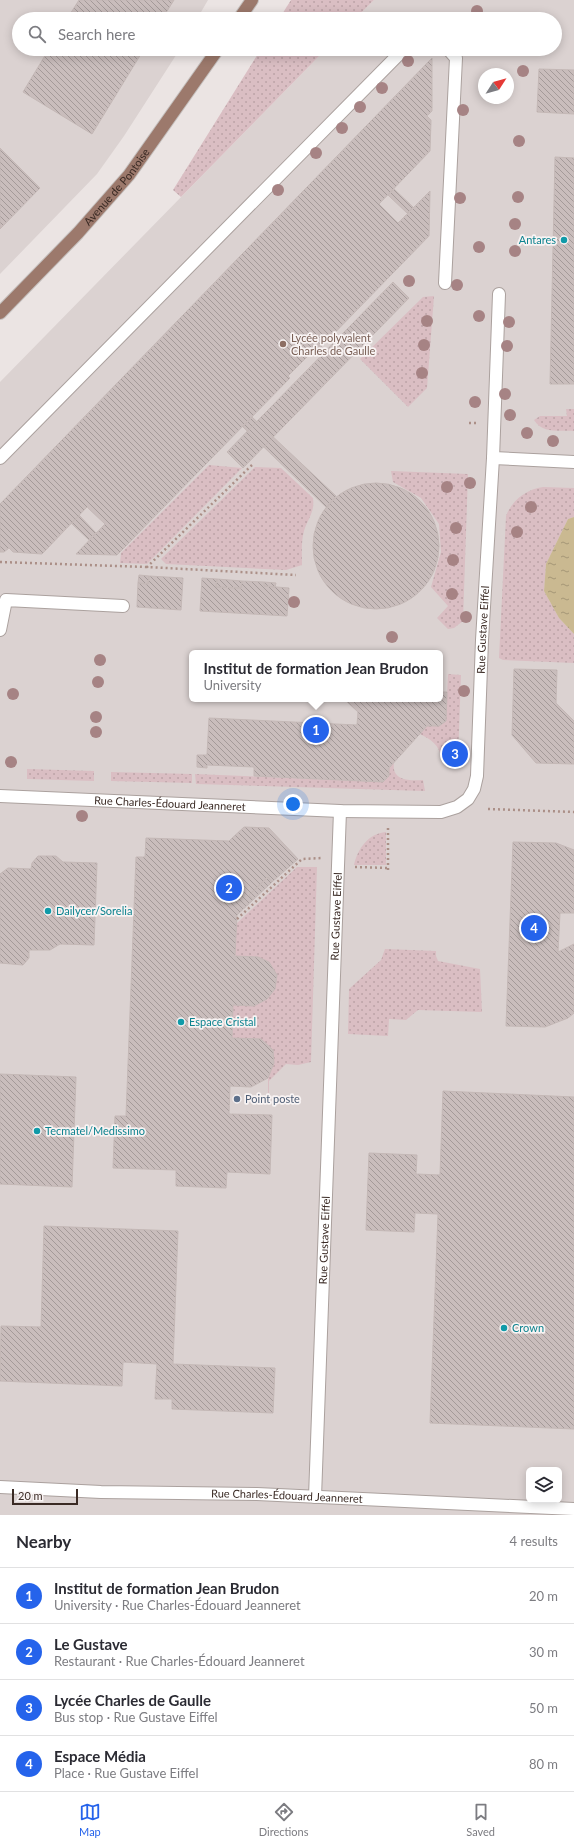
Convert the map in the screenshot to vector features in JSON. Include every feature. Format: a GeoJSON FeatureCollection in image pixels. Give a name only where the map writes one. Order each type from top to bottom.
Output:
{"type":"FeatureCollection","features":[{"type":"Feature","properties":{"kind":"main road"},"geometry":{"type":"LineString","coordinates":[[244,12],[252,0]]}},
{"type":"Feature","properties":{"kind":"main road","name":"Avenue de Pontoise"},"geometry":{"type":"LineString","coordinates":[[0,313],[78,233],[129,176],[213,56]]}},
{"type":"Feature","properties":{"kind":"street"},"geometry":{"type":"LineString","coordinates":[[0,458],[397,56]]}},
{"type":"Feature","properties":{"kind":"street"},"geometry":{"type":"LineString","coordinates":[[446,283],[456,58],[454,56]]}},
{"type":"Feature","properties":{"kind":"street","name":"Rue Gustave Eiffel"},"geometry":{"type":"LineString","coordinates":[[315,1497],[340,811],[440,812],[463,804],[468,800],[474,789],[477,776],[482,625],[493,458],[499,294]]}},
{"type":"Feature","properties":{"kind":"street"},"geometry":{"type":"LineString","coordinates":[[493,458],[574,462]]}},
{"type":"Feature","properties":{"kind":"street"},"geometry":{"type":"LineString","coordinates":[[0,630],[3,600],[123,606]]}},
{"type":"Feature","properties":{"kind":"street","name":"Rue Charles-Édouard Jeanneret"},"geometry":{"type":"LineString","coordinates":[[0,796],[340,811]]}},
{"type":"Feature","properties":{"kind":"street","name":"Rue Charles-Édouard Jeanneret"},"geometry":{"type":"LineString","coordinates":[[0,1487],[101,1492],[257,1494],[574,1509]]}},
{"type":"Feature","properties":{"kind":"path"},"geometry":{"type":"LineString","coordinates":[[469,423],[479,423]]}},
{"type":"Feature","properties":{"kind":"path"},"geometry":{"type":"LineString","coordinates":[[147,567],[252,465]]}},
{"type":"Feature","properties":{"kind":"path"},"geometry":{"type":"LineString","coordinates":[[0,562],[147,567],[296,575]]}},
{"type":"Feature","properties":{"kind":"path"},"geometry":{"type":"LineString","coordinates":[[488,808],[574,812]]}},
{"type":"Feature","properties":{"kind":"path"},"geometry":{"type":"LineString","coordinates":[[351,867],[388,869],[388,827]]}},
{"type":"Feature","properties":{"kind":"path"},"geometry":{"type":"LineString","coordinates":[[237,919],[302,859],[325,858]]}},
{"type":"Feature","properties":{"kind":"shaded area"},"geometry":{"type":"Polygon","coordinates":[[[0,0],[208,0],[201,12],[12,12],[12,56],[175,56],[124,136],[97,174],[0,274],[0,0]]]}},
{"type":"Feature","properties":{"kind":"shaded area"},"geometry":{"type":"Polygon","coordinates":[[[291,0],[374,0],[362,12],[283,12],[291,0]]]}},
{"type":"Feature","properties":{"kind":"shaded area"},"geometry":{"type":"Polygon","coordinates":[[[374,0],[574,0],[574,1515],[0,1515],[0,382],[319,56],[562,56],[562,12],[362,12],[374,0]]]}},
{"type":"Feature","properties":{"kind":"shaded area"},"geometry":{"type":"Polygon","coordinates":[[[257,56],[319,56],[181,197],[173,190],[257,56]]]}},
{"type":"Feature","properties":{"kind":"shaded area"},"geometry":{"type":"Polygon","coordinates":[[[434,296],[427,388],[408,407],[360,359],[423,297],[434,296]]]}},
{"type":"Feature","properties":{"kind":"shaded area"},"geometry":{"type":"Polygon","coordinates":[[[566,409],[574,409],[574,431],[557,431],[546,429],[537,424],[534,420],[540,416],[567,416],[566,409]]]}},
{"type":"Feature","properties":{"kind":"shaded area"},"geometry":{"type":"Polygon","coordinates":[[[209,465],[242,468],[147,564],[120,563],[121,553],[209,465]]]}},
{"type":"Feature","properties":{"kind":"shaded area"},"geometry":{"type":"Polygon","coordinates":[[[255,467],[281,468],[313,498],[312,511],[303,535],[302,565],[286,570],[166,564],[161,559],[255,467]]]}},
{"type":"Feature","properties":{"kind":"shaded area"},"geometry":{"type":"Polygon","coordinates":[[[391,471],[468,474],[463,621],[454,628],[448,629],[437,618],[448,606],[431,587],[441,552],[439,524],[421,498],[393,482],[391,471]]]}},
{"type":"Feature","properties":{"kind":"shaded area"},"geometry":{"type":"Polygon","coordinates":[[[543,487],[574,488],[574,517],[568,519],[546,564],[544,591],[559,618],[574,634],[574,663],[503,660],[499,658],[506,516],[512,505],[521,496],[531,490],[543,487]]]}},
{"type":"Feature","properties":{"kind":"shaded area"},"geometry":{"type":"Polygon","coordinates":[[[448,674],[461,675],[458,758],[441,758],[437,746],[431,740],[420,734],[427,726],[439,726],[446,721],[448,674]]]}},
{"type":"Feature","properties":{"kind":"shaded area"},"geometry":{"type":"Polygon","coordinates":[[[394,763],[394,769],[399,777],[408,780],[423,780],[425,791],[196,784],[195,774],[383,782],[389,776],[389,768],[394,763]]]}},
{"type":"Feature","properties":{"kind":"shaded area"},"geometry":{"type":"Polygon","coordinates":[[[27,769],[94,771],[94,781],[27,779],[27,769]]]}},
{"type":"Feature","properties":{"kind":"shaded area"},"geometry":{"type":"Polygon","coordinates":[[[111,772],[192,774],[192,783],[111,781],[111,772]]]}},
{"type":"Feature","properties":{"kind":"shaded area"},"geometry":{"type":"Polygon","coordinates":[[[386,832],[386,865],[354,865],[358,853],[365,843],[374,836],[386,832]]]}},
{"type":"Feature","properties":{"kind":"shaded area"},"geometry":{"type":"Polygon","coordinates":[[[297,867],[317,867],[311,1062],[298,1065],[286,1064],[269,1081],[268,1093],[268,1078],[274,1063],[273,1050],[261,1039],[232,1038],[233,1005],[257,1004],[266,999],[275,989],[269,962],[258,957],[235,956],[236,924],[297,867]]]}},
{"type":"Feature","properties":{"kind":"shaded area"},"geometry":{"type":"Polygon","coordinates":[[[385,949],[436,951],[438,961],[480,969],[482,1012],[418,1010],[406,1020],[389,1019],[388,1036],[348,1034],[349,989],[381,960],[385,949]]]}},
{"type":"Feature","properties":{"kind":"water"},"geometry":{"type":"Polygon","coordinates":[[[574,517],[574,634],[559,618],[544,591],[546,564],[568,519],[574,517]]]}},
{"type":"Feature","properties":{"kind":"building"},"geometry":{"type":"Polygon","coordinates":[[[79,0],[174,0],[166,12],[71,12],[79,0]]]}},
{"type":"Feature","properties":{"kind":"building"},"geometry":{"type":"Polygon","coordinates":[[[45,56],[140,56],[92,134],[23,92],[45,56]]]}},
{"type":"Feature","properties":{"kind":"building"},"geometry":{"type":"Polygon","coordinates":[[[432,58],[432,111],[427,116],[431,120],[430,151],[379,204],[398,223],[430,191],[429,236],[319,349],[308,339],[280,368],[290,378],[117,555],[76,554],[105,524],[87,507],[42,554],[13,552],[9,548],[4,552],[0,552],[0,504],[432,58]]]}},
{"type":"Feature","properties":{"kind":"building"},"geometry":{"type":"Polygon","coordinates":[[[539,69],[574,70],[574,114],[537,112],[539,69]]]}},
{"type":"Feature","properties":{"kind":"building"},"geometry":{"type":"Polygon","coordinates":[[[0,148],[40,188],[0,229],[0,148]]]}},
{"type":"Feature","properties":{"kind":"building","name":"Antares"},"geometry":{"type":"Polygon","coordinates":[[[555,157],[574,158],[574,384],[550,384],[555,157]]]}},
{"type":"Feature","properties":{"kind":"building"},"geometry":{"type":"Polygon","coordinates":[[[394,189],[413,207],[407,213],[388,195],[394,189]]]}},
{"type":"Feature","properties":{"kind":"building"},"geometry":{"type":"Polygon","coordinates":[[[393,282],[409,298],[243,468],[227,452],[393,282]]]}},
{"type":"Feature","properties":{"kind":"building"},"geometry":{"type":"Polygon","coordinates":[[[308,339],[317,347],[288,376],[280,368],[308,339]]]}},
{"type":"Feature","properties":{"kind":"building"},"geometry":{"type":"Polygon","coordinates":[[[252,417],[336,496],[327,508],[243,427],[252,417]]]}},
{"type":"Feature","properties":{"kind":"building"},"geometry":{"type":"Polygon","coordinates":[[[382,483],[406,490],[421,501],[432,516],[438,534],[438,558],[432,576],[421,591],[406,602],[388,608],[370,609],[346,602],[331,591],[320,576],[314,558],[313,540],[320,516],[331,501],[346,490],[364,484],[382,483]]]}},
{"type":"Feature","properties":{"kind":"building"},"geometry":{"type":"Polygon","coordinates":[[[79,515],[96,533],[89,540],[71,523],[79,515]]]}},
{"type":"Feature","properties":{"kind":"building"},"geometry":{"type":"Polygon","coordinates":[[[139,575],[149,576],[148,584],[138,583],[139,575]]]}},
{"type":"Feature","properties":{"kind":"building"},"geometry":{"type":"Polygon","coordinates":[[[149,576],[183,578],[181,610],[137,607],[138,583],[148,584],[149,576]]]}},
{"type":"Feature","properties":{"kind":"building"},"geometry":{"type":"Polygon","coordinates":[[[202,578],[217,579],[216,587],[241,588],[242,581],[264,582],[264,586],[289,588],[287,616],[200,611],[202,578]]]}},
{"type":"Feature","properties":{"kind":"building"},"geometry":{"type":"Polygon","coordinates":[[[217,579],[242,581],[241,588],[216,587],[217,579]]]}},
{"type":"Feature","properties":{"kind":"building"},"geometry":{"type":"Polygon","coordinates":[[[264,582],[276,583],[275,587],[264,586],[264,582]]]}},
{"type":"Feature","properties":{"kind":"building"},"geometry":{"type":"Polygon","coordinates":[[[514,669],[557,670],[556,703],[574,721],[574,764],[536,763],[512,735],[514,669]]]}},
{"type":"Feature","properties":{"kind":"building"},"geometry":{"type":"Polygon","coordinates":[[[443,692],[447,692],[446,721],[439,726],[427,726],[389,768],[389,776],[383,782],[254,776],[254,767],[207,765],[207,768],[197,767],[197,755],[207,755],[209,718],[357,725],[358,712],[347,702],[443,702],[443,692]]]}},
{"type":"Feature","properties":{"kind":"building","name":"Espace Cristal"},"geometry":{"type":"Polygon","coordinates":[[[244,827],[269,828],[298,859],[272,882],[268,877],[249,895],[253,900],[237,915],[235,956],[258,957],[269,962],[277,975],[275,989],[267,999],[254,1006],[233,1005],[232,1038],[261,1039],[273,1050],[274,1063],[268,1078],[251,1087],[230,1086],[229,1114],[272,1115],[270,1174],[227,1172],[226,1188],[176,1186],[176,1170],[113,1168],[115,1116],[126,1116],[136,857],[145,857],[146,838],[229,841],[244,827]]]}},
{"type":"Feature","properties":{"kind":"building"},"geometry":{"type":"Polygon","coordinates":[[[513,842],[556,843],[574,850],[574,913],[560,913],[558,952],[574,944],[574,1013],[568,1018],[545,1027],[506,1026],[513,842]]]}},
{"type":"Feature","properties":{"kind":"building","name":"Dailycer/Sorelia"},"geometry":{"type":"Polygon","coordinates":[[[38,856],[56,856],[63,862],[97,863],[94,945],[60,944],[50,950],[29,950],[29,958],[23,965],[0,963],[0,874],[8,868],[31,869],[32,863],[38,856]]]}},
{"type":"Feature","properties":{"kind":"building"},"geometry":{"type":"Polygon","coordinates":[[[268,877],[272,882],[253,900],[249,895],[268,877]]]}},
{"type":"Feature","properties":{"kind":"building","name":"Tecmatel/Medissimo"},"geometry":{"type":"Polygon","coordinates":[[[0,1074],[76,1077],[72,1187],[0,1184],[0,1074]]]}},
{"type":"Feature","properties":{"kind":"building","name":"Crown"},"geometry":{"type":"Polygon","coordinates":[[[443,1091],[574,1097],[574,1429],[430,1423],[438,1214],[415,1213],[414,1232],[366,1230],[369,1153],[417,1155],[416,1174],[440,1175],[443,1091]]]}},
{"type":"Feature","properties":{"kind":"building"},"geometry":{"type":"Polygon","coordinates":[[[44,1226],[178,1231],[173,1364],[275,1368],[273,1413],[172,1409],[172,1399],[155,1399],[157,1364],[123,1362],[122,1386],[0,1381],[1,1326],[41,1327],[44,1226]]]}},
{"type":"Feature","properties":{"kind":"place","name":"Antares"},"geometry":{"type":"Point","coordinates":[564,240]}},
{"type":"Feature","properties":{"kind":"place","name":"Lycée polyvalent Charles de Gaulle"},"geometry":{"type":"Point","coordinates":[283,344]}},
{"type":"Feature","properties":{"kind":"place","name":"Institut de formation Jean Brudon"},"geometry":{"type":"Point","coordinates":[316,730]}},
{"type":"Feature","properties":{"kind":"place","name":"Lycée Charles de Gaulle"},"geometry":{"type":"Point","coordinates":[455,754]}},
{"type":"Feature","properties":{"kind":"place","name":"Le Gustave"},"geometry":{"type":"Point","coordinates":[229,888]}},
{"type":"Feature","properties":{"kind":"place","name":"Dailycer/Sorelia"},"geometry":{"type":"Point","coordinates":[48,911]}},
{"type":"Feature","properties":{"kind":"place","name":"Espace Média"},"geometry":{"type":"Point","coordinates":[534,928]}},
{"type":"Feature","properties":{"kind":"place","name":"Espace Cristal"},"geometry":{"type":"Point","coordinates":[181,1022]}},
{"type":"Feature","properties":{"kind":"place","name":"Point poste"},"geometry":{"type":"Point","coordinates":[237,1099]}},
{"type":"Feature","properties":{"kind":"place","name":"Tecmatel/Medissimo"},"geometry":{"type":"Point","coordinates":[37,1131]}},
{"type":"Feature","properties":{"kind":"place","name":"Crown"},"geometry":{"type":"Point","coordinates":[504,1328]}}]}
